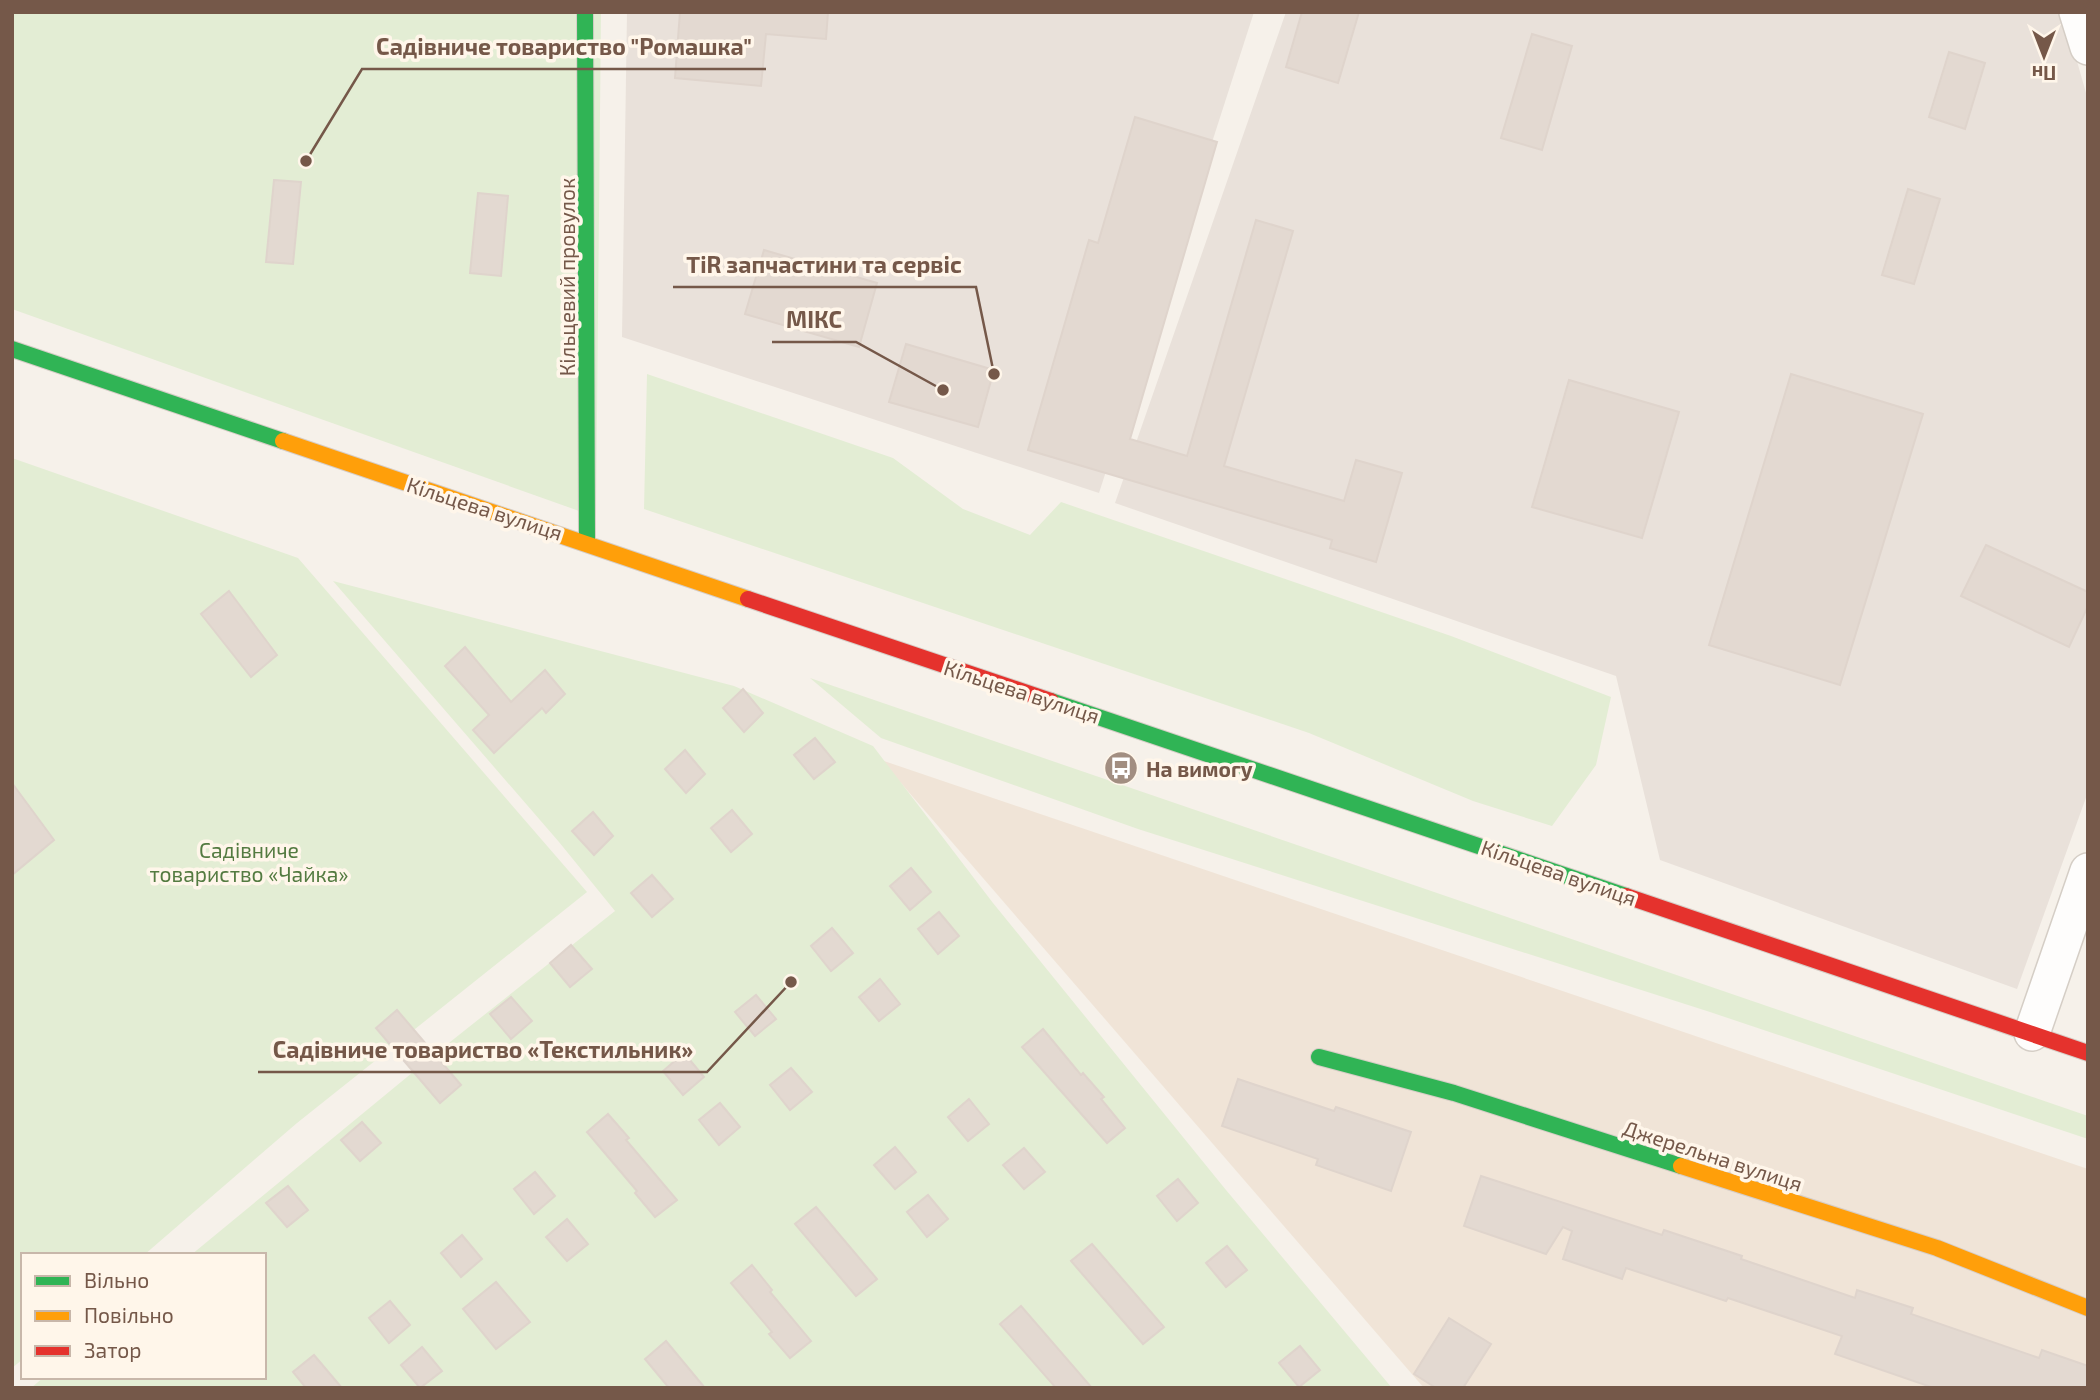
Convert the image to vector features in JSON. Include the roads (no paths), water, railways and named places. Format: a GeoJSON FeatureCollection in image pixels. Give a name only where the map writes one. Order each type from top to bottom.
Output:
{"type":"FeatureCollection","features":[{"type":"Feature","properties":{"kind":"main road","name":"Кільцевий провулок"},"geometry":{"type":"LineString","coordinates":[[584,12],[587,138],[586,542]]}},
{"type":"Feature","properties":{"kind":"main road","name":"Кільцева вулиця"},"geometry":{"type":"LineString","coordinates":[[12,349],[853,635],[1101,716],[2088,1053]]}},
{"type":"Feature","properties":{"kind":"main road","name":"Джерельна вулиця"},"geometry":{"type":"LineString","coordinates":[[1319,1057],[1454,1093],[1937,1248],[2088,1308]]}},
{"type":"Feature","properties":{"kind":"street"},"geometry":{"type":"LineString","coordinates":[[2077,12],[2088,47]]}},
{"type":"Feature","properties":{"kind":"street"},"geometry":{"type":"LineString","coordinates":[[2032,1033],[2088,871]]}},
{"type":"Feature","properties":{"kind":"place","name":"Садівниче товариство \"Ромашка\""},"geometry":{"type":"Point","coordinates":[306,161]}},
{"type":"Feature","properties":{"kind":"place","name":"TiR запчастини та сервіс"},"geometry":{"type":"Point","coordinates":[994,374]}},
{"type":"Feature","properties":{"kind":"place","name":"МІКС"},"geometry":{"type":"Point","coordinates":[943,390]}},
{"type":"Feature","properties":{"kind":"place","name":"На вимогу"},"geometry":{"type":"Point","coordinates":[1121,768]}},
{"type":"Feature","properties":{"kind":"place","name":"Садівниче товариство «Текстильник»"},"geometry":{"type":"Point","coordinates":[791,982]}},
{"type":"Feature","properties":{"kind":"park label","name":"Садівниче товариство «Чайка»"},"geometry":{"type":"Point","coordinates":[249,861]}}]}
